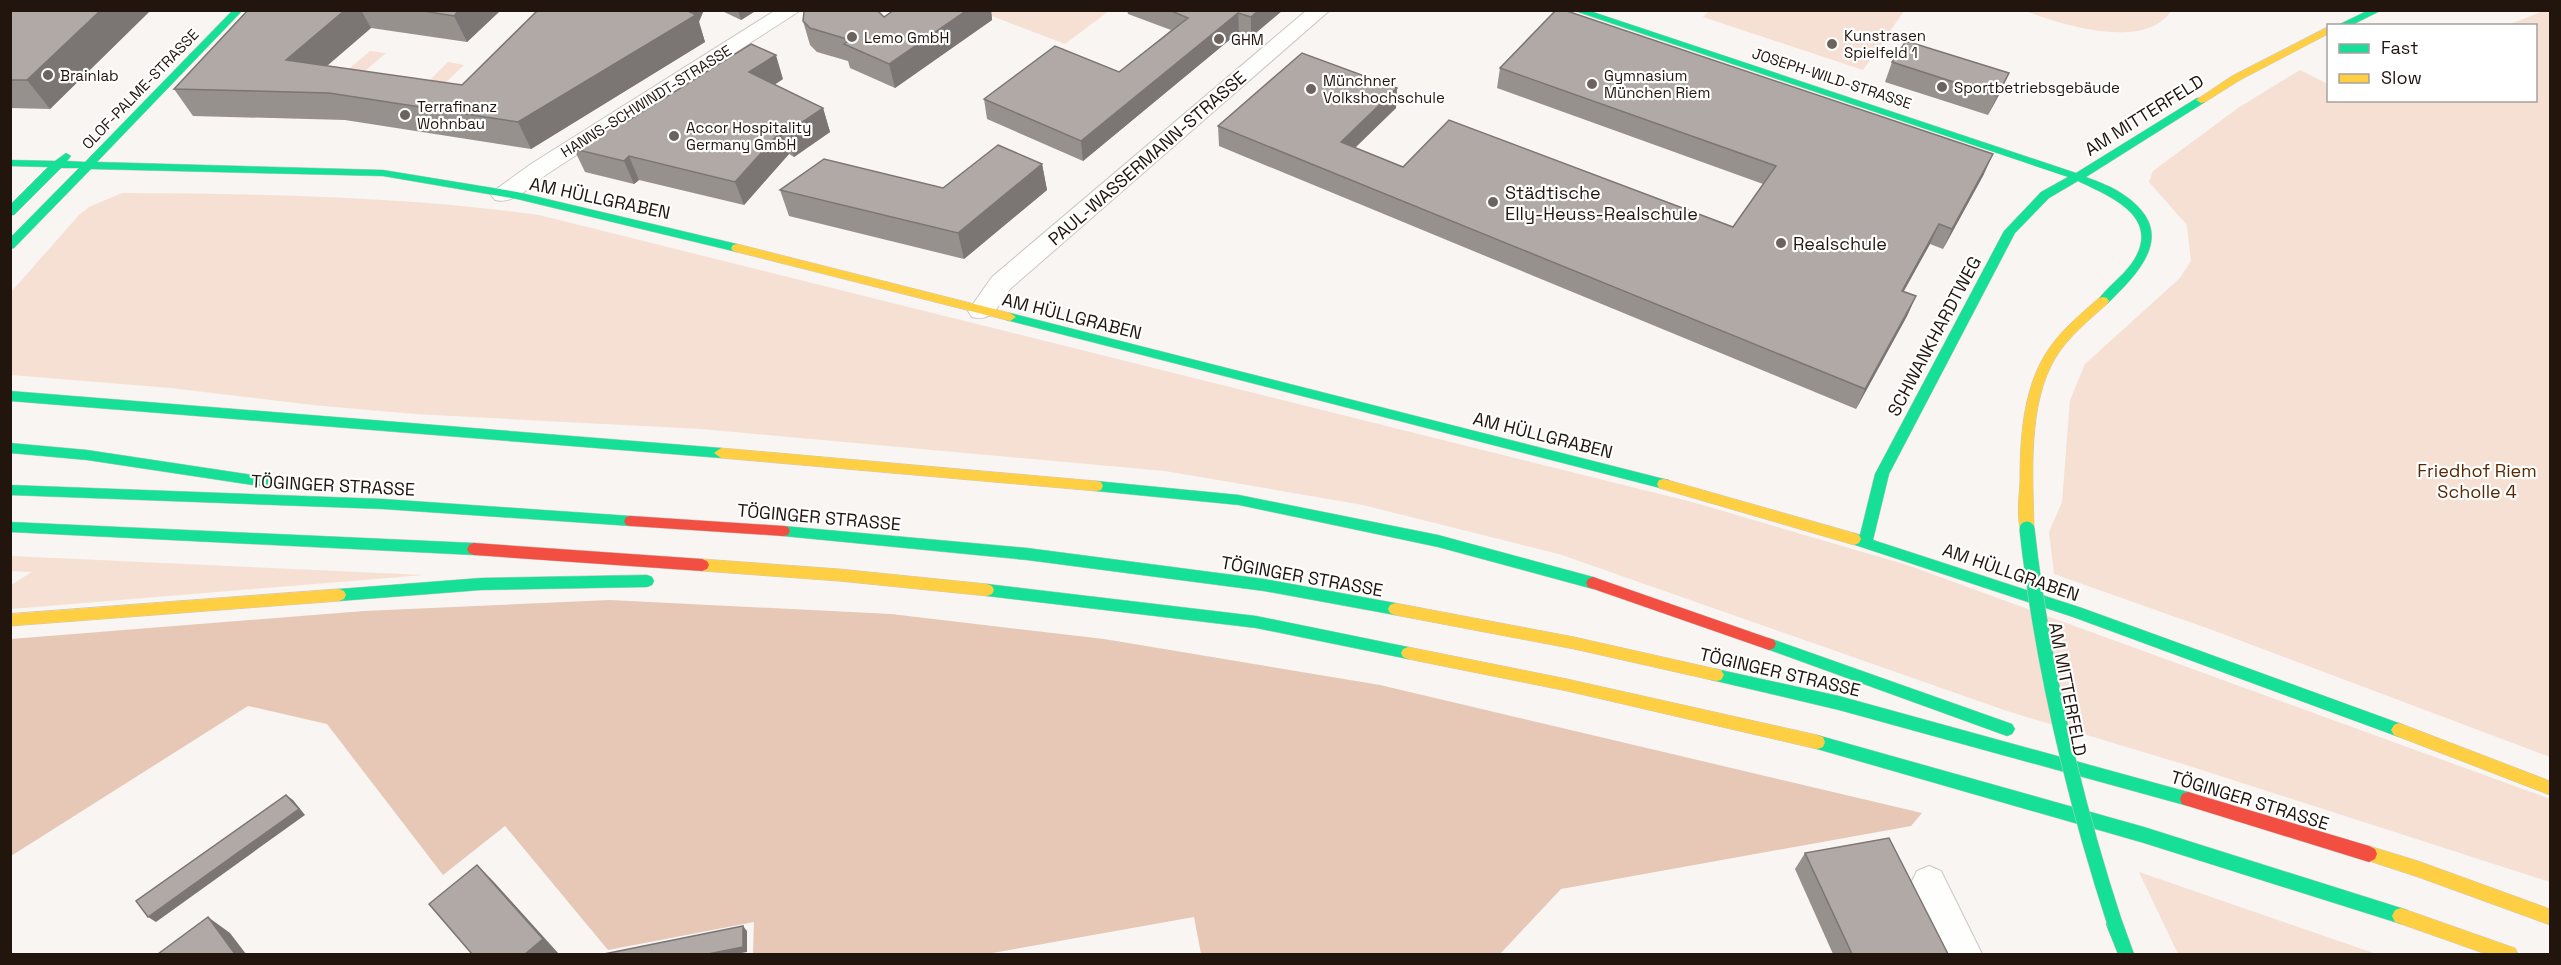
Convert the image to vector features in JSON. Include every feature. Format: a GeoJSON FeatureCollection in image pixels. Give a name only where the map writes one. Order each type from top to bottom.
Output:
{"type":"FeatureCollection","features":[{"type":"Feature","properties":{"kind":"main road","name":"OLOF-PALME-STRASSE"},"geometry":{"type":"LineString","coordinates":[[10,245],[239,10]]}},
{"type":"Feature","properties":{"kind":"main road","name":"JOSEPH-WILD-STRASSE"},"geometry":{"type":"LineString","coordinates":[[1576,10],[2078,177]]}},
{"type":"Feature","properties":{"kind":"main road"},"geometry":{"type":"LineString","coordinates":[[2346,24],[2378,10]]}},
{"type":"Feature","properties":{"kind":"main road","name":"AM MITTERFELD"},"geometry":{"type":"LineString","coordinates":[[2078,177],[2236,78],[2327,31]]}},
{"type":"Feature","properties":{"kind":"main road","name":"OLOF-PALME-STRASSE"},"geometry":{"type":"LineString","coordinates":[[10,212],[78,145]]}},
{"type":"Feature","properties":{"kind":"main road","name":"AM HÜLLGRABEN"},"geometry":{"type":"LineString","coordinates":[[10,163],[383,173],[443,181],[635,222],[1696,492],[1865,542],[2225,665],[2550,788]]}},
{"type":"Feature","properties":{"kind":"main road","name":"AM MITTERFELD"},"geometry":{"type":"LineString","coordinates":[[2078,177],[2127,202],[2144,222],[2149,240],[2141,259],[2131,271],[2059,343],[2047,362],[2040,380],[2030,438],[2027,529],[2034,610],[2057,735],[2086,840],[2126,954]]}},
{"type":"Feature","properties":{"kind":"main road","name":"SCHWANKHARDTWEG"},"geometry":{"type":"LineString","coordinates":[[1865,542],[1882,474],[2010,231],[2045,195],[2078,177]]}},
{"type":"Feature","properties":{"kind":"main road"},"geometry":{"type":"LineString","coordinates":[[20,183],[91,184]]}},
{"type":"Feature","properties":{"kind":"main road","name":"AM HÜLLGRABEN"},"geometry":{"type":"LineString","coordinates":[[398,190],[503,195]]}},
{"type":"Feature","properties":{"kind":"main road"},"geometry":{"type":"LineString","coordinates":[[10,396],[969,473],[1239,500],[1438,541],[1613,588],[2022,735]]}},
{"type":"Feature","properties":{"kind":"main road"},"geometry":{"type":"LineString","coordinates":[[10,448],[87,455],[288,486],[383,504]]}},
{"type":"Feature","properties":{"kind":"main road","name":"TÖGINGER STRASSE"},"geometry":{"type":"LineString","coordinates":[[10,490],[383,504],[783,531],[1027,554],[1264,585],[1574,643],[1839,703],[2188,799],[2418,869],[2550,917]]}},
{"type":"Feature","properties":{"kind":"main road"},"geometry":{"type":"LineString","coordinates":[[10,526],[441,547],[949,585],[1256,622],[1567,685],[1837,747],[2144,835],[2420,922],[2509,954]]}},
{"type":"Feature","properties":{"kind":"main road"},"geometry":{"type":"LineString","coordinates":[[10,620],[480,584],[637,580],[660,582]]}},
{"type":"Feature","properties":{"kind":"main road"},"geometry":{"type":"LineString","coordinates":[[907,596],[949,585]]}},
{"type":"Feature","properties":{"kind":"main road"},"geometry":{"type":"LineString","coordinates":[[2055,748],[2188,799]]}},
{"type":"Feature","properties":{"kind":"street","name":"HANNS-SCHWINDT-STRASSE"},"geometry":{"type":"LineString","coordinates":[[503,195],[539,169],[791,10]]}},
{"type":"Feature","properties":{"kind":"street","name":"PAUL-WASSERMANN-STRASSE"},"geometry":{"type":"LineString","coordinates":[[981,311],[1001,283],[1320,10]]}},
{"type":"Feature","properties":{"kind":"street"},"geometry":{"type":"LineString","coordinates":[[1929,883],[1964,954]]}},
{"type":"Feature","properties":{"kind":"green space","name":"Kunstrasen Spielfeld 1"},"geometry":{"type":"Polygon","coordinates":[[[1904,10],[1863,70],[1703,17],[1709,11],[1904,10]]]}},
{"type":"Feature","properties":{"kind":"green space"},"geometry":{"type":"Polygon","coordinates":[[[979,11],[1109,11],[1065,44],[979,11]]]}},
{"type":"Feature","properties":{"kind":"green space"},"geometry":{"type":"Polygon","coordinates":[[[2026,11],[2171,11],[2159,23],[2142,30],[2123,32],[2080,28],[2026,11]]]}},
{"type":"Feature","properties":{"kind":"green space","name":"Friedhof Riem Scholle 4"},"geometry":{"type":"Polygon","coordinates":[[[2543,11],[2550,11],[2550,757],[2215,631],[2054,574],[2049,532],[2062,502],[2070,400],[2085,364],[2180,278],[2191,261],[2187,225],[2149,182],[2153,171],[2238,108],[2300,70],[2327,84],[2327,102],[2537,102],[2537,24],[2510,24],[2543,11]]]}},
{"type":"Feature","properties":{"kind":"green space"},"geometry":{"type":"Polygon","coordinates":[[[370,51],[386,53],[365,71],[349,69],[370,51]]]}},
{"type":"Feature","properties":{"kind":"green space"},"geometry":{"type":"Polygon","coordinates":[[[448,62],[464,65],[445,83],[429,81],[448,62]]]}},
{"type":"Feature","properties":{"kind":"green space"},"geometry":{"type":"Polygon","coordinates":[[[122,193],[279,195],[384,200],[539,215],[1692,502],[1907,565],[2550,799],[2550,882],[2183,764],[2007,711],[1559,554],[1363,505],[1165,471],[701,429],[415,414],[313,405],[171,388],[11,375],[11,292],[79,215],[89,207],[122,193]]]}},
{"type":"Feature","properties":{"kind":"green space"},"geometry":{"type":"Polygon","coordinates":[[[11,556],[424,575],[11,609],[11,585],[32,572],[11,571],[11,556]]]}},
{"type":"Feature","properties":{"kind":"green space"},"geometry":{"type":"Polygon","coordinates":[[[2139,872],[2376,954],[2178,954],[2139,872]]]}},
{"type":"Feature","properties":{"kind":"shaded area"},"geometry":{"type":"Polygon","coordinates":[[[610,600],[891,614],[1104,639],[1380,685],[1922,813],[1911,826],[1561,889],[1500,954],[1201,954],[1194,917],[987,954],[753,954],[754,922],[608,950],[505,826],[443,875],[327,724],[248,706],[11,856],[11,639],[364,611],[610,600]]]}},
{"type":"Feature","properties":{"kind":"building"},"geometry":{"type":"Polygon","coordinates":[[[10,10],[101,10],[27,80],[10,80],[10,10]]]}},
{"type":"Feature","properties":{"kind":"building"},"geometry":{"type":"Polygon","coordinates":[[[248,10],[345,10],[286,60],[462,85],[538,10],[686,10],[696,15],[518,122],[329,93],[174,89],[248,10]]]}},
{"type":"Feature","properties":{"kind":"building"},"geometry":{"type":"Polygon","coordinates":[[[417,10],[459,10],[454,16],[417,10]]]}},
{"type":"Feature","properties":{"kind":"building"},"geometry":{"type":"Polygon","coordinates":[[[805,10],[877,10],[884,17],[894,10],[967,10],[889,64],[844,44],[850,40],[810,28],[803,21],[805,10]]]}},
{"type":"Feature","properties":{"kind":"building"},"geometry":{"type":"Polygon","coordinates":[[[1169,10],[1259,10],[1251,17],[1238,13],[1081,141],[984,99],[1055,46],[1119,72],[1188,18],[1169,10]]]}},
{"type":"Feature","properties":{"kind":"building"},"geometry":{"type":"Polygon","coordinates":[[[1556,10],[1564,10],[1993,154],[1952,229],[1939,224],[1902,291],[1916,296],[1865,389],[1218,126],[1302,53],[1397,88],[1341,142],[1403,167],[1449,120],[1733,227],[1776,166],[1500,68],[1556,10]]]}},
{"type":"Feature","properties":{"kind":"building"},"geometry":{"type":"Polygon","coordinates":[[[1906,41],[2009,73],[1997,96],[1892,62],[1906,41]]]}},
{"type":"Feature","properties":{"kind":"building"},"geometry":{"type":"Polygon","coordinates":[[[751,44],[776,55],[749,72],[823,108],[786,133],[781,131],[735,182],[629,156],[624,161],[574,149],[617,122],[623,124],[751,44]]]}},
{"type":"Feature","properties":{"kind":"building"},"geometry":{"type":"Polygon","coordinates":[[[998,145],[1042,164],[958,233],[780,190],[824,159],[943,188],[998,145]]]}},
{"type":"Feature","properties":{"kind":"building"},"geometry":{"type":"Polygon","coordinates":[[[286,795],[299,809],[148,917],[136,901],[286,795]]]}},
{"type":"Feature","properties":{"kind":"building"},"geometry":{"type":"Polygon","coordinates":[[[1889,838],[1948,954],[1852,954],[1805,853],[1889,838]]]}},
{"type":"Feature","properties":{"kind":"building"},"geometry":{"type":"Polygon","coordinates":[[[477,865],[543,939],[525,954],[472,954],[429,904],[477,865]]]}},
{"type":"Feature","properties":{"kind":"building"},"geometry":{"type":"Polygon","coordinates":[[[208,917],[235,954],[158,954],[208,917]]]}},
{"type":"Feature","properties":{"kind":"building"},"geometry":{"type":"Polygon","coordinates":[[[743,926],[743,947],[708,954],[604,954],[743,926]]]}},
{"type":"Feature","properties":{"kind":"traffic: fast"},"geometry":{"type":"LineString","coordinates":[[10,245],[239,10]]}},
{"type":"Feature","properties":{"kind":"traffic: fast"},"geometry":{"type":"LineString","coordinates":[[1576,10],[2078,177],[2115,194],[2136,210],[2145,224],[2147,237],[2144,251],[2137,264],[2103,301]]}},
{"type":"Feature","properties":{"kind":"traffic: fast"},"geometry":{"type":"LineString","coordinates":[[2346,24],[2378,10]]}},
{"type":"Feature","properties":{"kind":"traffic: fast"},"geometry":{"type":"LineString","coordinates":[[1865,542],[1882,474],[2010,231],[2045,195],[2100,164],[2201,100]]}},
{"type":"Feature","properties":{"kind":"traffic: fast"},"geometry":{"type":"LineString","coordinates":[[10,212],[66,156]]}},
{"type":"Feature","properties":{"kind":"traffic: fast"},"geometry":{"type":"LineString","coordinates":[[10,163],[383,173],[517,196],[606,215],[737,248]]}},
{"type":"Feature","properties":{"kind":"traffic: fast"},"geometry":{"type":"LineString","coordinates":[[1010,317],[1664,484]]}},
{"type":"Feature","properties":{"kind":"traffic: fast"},"geometry":{"type":"LineString","coordinates":[[10,396],[721,453]]}},
{"type":"Feature","properties":{"kind":"traffic: fast"},"geometry":{"type":"LineString","coordinates":[[10,448],[87,455],[266,482]]}},
{"type":"Feature","properties":{"kind":"traffic: fast"},"geometry":{"type":"LineString","coordinates":[[1096,486],[1239,500],[1438,541],[1593,583]]}},
{"type":"Feature","properties":{"kind":"traffic: fast"},"geometry":{"type":"LineString","coordinates":[[10,490],[383,504],[631,521]]}},
{"type":"Feature","properties":{"kind":"traffic: fast"},"geometry":{"type":"LineString","coordinates":[[10,527],[474,549]]}},
{"type":"Feature","properties":{"kind":"traffic: fast"},"geometry":{"type":"LineString","coordinates":[[2027,529],[2040,630],[2059,729],[2099,876],[2115,924]]}},
{"type":"Feature","properties":{"kind":"traffic: fast"},"geometry":{"type":"LineString","coordinates":[[783,531],[1027,554],[1264,585],[1395,609]]}},
{"type":"Feature","properties":{"kind":"traffic: fast"},"geometry":{"type":"LineString","coordinates":[[1854,539],[2077,612],[2399,730]]}},
{"type":"Feature","properties":{"kind":"traffic: fast"},"geometry":{"type":"LineString","coordinates":[[339,595],[481,584],[647,581]]}},
{"type":"Feature","properties":{"kind":"traffic: fast"},"geometry":{"type":"LineString","coordinates":[[987,590],[1256,622],[1408,653]]}},
{"type":"Feature","properties":{"kind":"traffic: fast"},"geometry":{"type":"LineString","coordinates":[[1769,644],[2007,729]]}},
{"type":"Feature","properties":{"kind":"traffic: fast"},"geometry":{"type":"LineString","coordinates":[[1716,675],[1839,703],[2188,799]]}},
{"type":"Feature","properties":{"kind":"traffic: fast"},"geometry":{"type":"LineString","coordinates":[[1817,742],[2144,835],[2401,916]]}},
{"type":"Feature","properties":{"kind":"traffic: fast"},"geometry":{"type":"LineString","coordinates":[[2115,924],[2126,954]]}},
{"type":"Feature","properties":{"kind":"traffic: slow"},"geometry":{"type":"LineString","coordinates":[[2201,100],[2236,78],[2327,31]]}},
{"type":"Feature","properties":{"kind":"traffic: slow"},"geometry":{"type":"LineString","coordinates":[[737,248],[1010,317]]}},
{"type":"Feature","properties":{"kind":"traffic: slow"},"geometry":{"type":"LineString","coordinates":[[2027,529],[2028,444],[2039,380],[2058,345],[2103,301]]}},
{"type":"Feature","properties":{"kind":"traffic: slow"},"geometry":{"type":"LineString","coordinates":[[721,453],[1096,486]]}},
{"type":"Feature","properties":{"kind":"traffic: slow"},"geometry":{"type":"LineString","coordinates":[[1664,484],[1854,539]]}},
{"type":"Feature","properties":{"kind":"traffic: slow"},"geometry":{"type":"LineString","coordinates":[[702,565],[839,575],[987,590]]}},
{"type":"Feature","properties":{"kind":"traffic: slow"},"geometry":{"type":"LineString","coordinates":[[10,620],[339,595]]}},
{"type":"Feature","properties":{"kind":"traffic: slow"},"geometry":{"type":"LineString","coordinates":[[1395,609],[1574,643],[1716,675]]}},
{"type":"Feature","properties":{"kind":"traffic: slow"},"geometry":{"type":"LineString","coordinates":[[1408,653],[1567,685],[1817,742]]}},
{"type":"Feature","properties":{"kind":"traffic: slow"},"geometry":{"type":"LineString","coordinates":[[2399,730],[2550,788]]}},
{"type":"Feature","properties":{"kind":"traffic: slow"},"geometry":{"type":"LineString","coordinates":[[2369,854],[2418,869],[2550,917]]}},
{"type":"Feature","properties":{"kind":"traffic: slow"},"geometry":{"type":"LineString","coordinates":[[2401,916],[2509,954]]}},
{"type":"Feature","properties":{"kind":"traffic: jam"},"geometry":{"type":"LineString","coordinates":[[631,521],[783,531]]}},
{"type":"Feature","properties":{"kind":"traffic: jam"},"geometry":{"type":"LineString","coordinates":[[474,549],[702,565]]}},
{"type":"Feature","properties":{"kind":"traffic: jam"},"geometry":{"type":"LineString","coordinates":[[1593,583],[1769,644]]}},
{"type":"Feature","properties":{"kind":"traffic: jam"},"geometry":{"type":"LineString","coordinates":[[2188,799],[2369,854]]}},
{"type":"Feature","properties":{"kind":"place","name":"Lemo GmbH"},"geometry":{"type":"Point","coordinates":[852,37]}},
{"type":"Feature","properties":{"kind":"place","name":"GHM"},"geometry":{"type":"Point","coordinates":[1219,39]}},
{"type":"Feature","properties":{"kind":"place","name":"Kunstrasen Spielfeld 1"},"geometry":{"type":"Point","coordinates":[1832,44]}},
{"type":"Feature","properties":{"kind":"place","name":"Brainlab"},"geometry":{"type":"Point","coordinates":[48,75]}},
{"type":"Feature","properties":{"kind":"place","name":"Gymnasium München Riem"},"geometry":{"type":"Point","coordinates":[1592,84]}},
{"type":"Feature","properties":{"kind":"place","name":"Sportbetriebsgebäude"},"geometry":{"type":"Point","coordinates":[1942,87]}},
{"type":"Feature","properties":{"kind":"place","name":"Münchner Volkshochschule"},"geometry":{"type":"Point","coordinates":[1311,89]}},
{"type":"Feature","properties":{"kind":"place","name":"Terrafinanz Wohnbau"},"geometry":{"type":"Point","coordinates":[405,115]}},
{"type":"Feature","properties":{"kind":"place","name":"Accor Hospitality Germany GmbH"},"geometry":{"type":"Point","coordinates":[674,136]}},
{"type":"Feature","properties":{"kind":"place","name":"Städtische Elly-Heuss-Realschule"},"geometry":{"type":"Point","coordinates":[1493,202]}},
{"type":"Feature","properties":{"kind":"place","name":"Realschule"},"geometry":{"type":"Point","coordinates":[1781,243]}}]}
